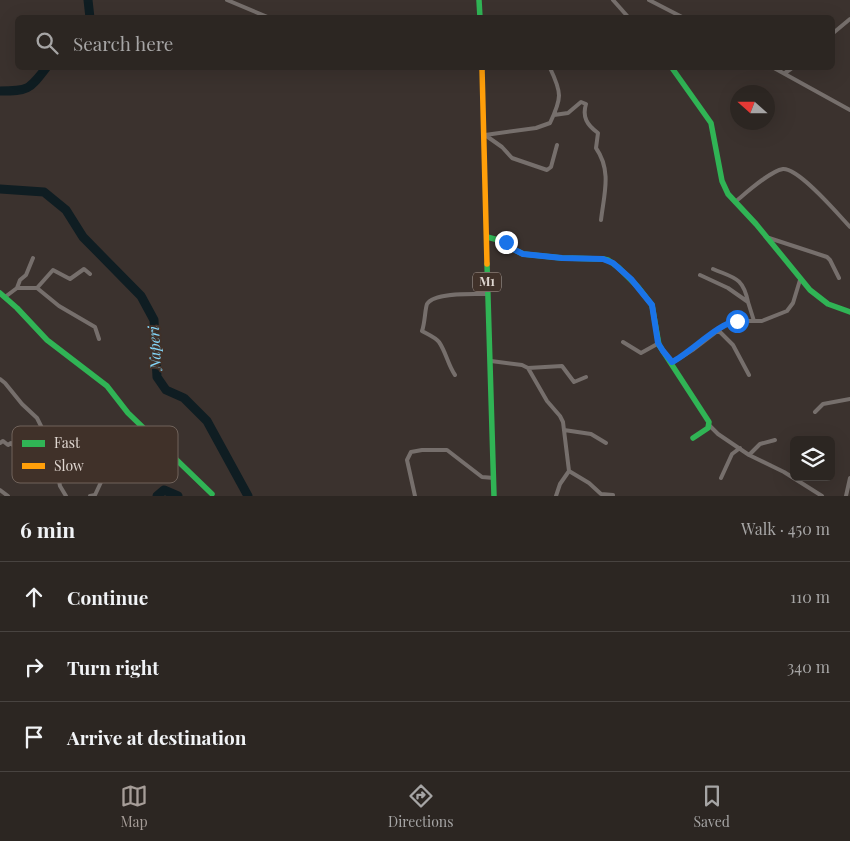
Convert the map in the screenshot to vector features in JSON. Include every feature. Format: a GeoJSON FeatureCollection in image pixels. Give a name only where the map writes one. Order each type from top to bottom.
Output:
{"type":"FeatureCollection","features":[{"type":"Feature","properties":{"kind":"main road"},"geometry":{"type":"LineString","coordinates":[[479,0],[480,15]]}},
{"type":"Feature","properties":{"kind":"main road","name":"M1"},"geometry":{"type":"LineString","coordinates":[[482,70],[494,496]]}},
{"type":"Feature","properties":{"kind":"main road"},"geometry":{"type":"LineString","coordinates":[[673,70],[711,123],[722,181],[728,194],[768,238],[800,280],[822,300],[850,312]]}},
{"type":"Feature","properties":{"kind":"main road"},"geometry":{"type":"LineString","coordinates":[[487,236],[506,242],[523,254],[562,258],[603,259],[613,263],[631,279],[652,305],[658,343],[710,422],[705,431],[693,438]]}},
{"type":"Feature","properties":{"kind":"main road"},"geometry":{"type":"LineString","coordinates":[[2,295],[47,340],[86,368],[107,386],[128,413],[141,426]]}},
{"type":"Feature","properties":{"kind":"main road"},"geometry":{"type":"LineString","coordinates":[[178,461],[212,494]]}},
{"type":"Feature","properties":{"kind":"street"},"geometry":{"type":"LineString","coordinates":[[226,0],[263,15]]}},
{"type":"Feature","properties":{"kind":"street"},"geometry":{"type":"LineString","coordinates":[[613,0],[626,15]]}},
{"type":"Feature","properties":{"kind":"street"},"geometry":{"type":"LineString","coordinates":[[649,0],[678,15]]}},
{"type":"Feature","properties":{"kind":"street"},"geometry":{"type":"LineString","coordinates":[[835,32],[850,19]]}},
{"type":"Feature","properties":{"kind":"street"},"geometry":{"type":"LineString","coordinates":[[485,135],[536,128],[550,123],[559,104],[559,88],[551,70]]}},
{"type":"Feature","properties":{"kind":"street"},"geometry":{"type":"LineString","coordinates":[[778,70],[850,110]]}},
{"type":"Feature","properties":{"kind":"street"},"geometry":{"type":"LineString","coordinates":[[785,73],[789,70]]}},
{"type":"Feature","properties":{"kind":"street"},"geometry":{"type":"LineString","coordinates":[[554,115],[568,114],[581,102],[586,104],[583,113],[590,128],[598,133],[596,148],[602,157],[607,178],[601,220]]}},
{"type":"Feature","properties":{"kind":"street"},"geometry":{"type":"LineString","coordinates":[[485,135],[502,147],[512,158],[547,170],[551,167],[557,145]]}},
{"type":"Feature","properties":{"kind":"street"},"geometry":{"type":"LineString","coordinates":[[734,202],[773,173],[788,170],[810,185],[850,227]]}},
{"type":"Feature","properties":{"kind":"street"},"geometry":{"type":"LineString","coordinates":[[768,238],[827,257],[839,278]]}},
{"type":"Feature","properties":{"kind":"street"},"geometry":{"type":"LineString","coordinates":[[17,288],[20,280],[26,275],[33,258]]}},
{"type":"Feature","properties":{"kind":"street"},"geometry":{"type":"LineString","coordinates":[[38,288],[53,270],[70,279],[84,269],[90,274]]}},
{"type":"Feature","properties":{"kind":"street"},"geometry":{"type":"LineString","coordinates":[[713,269],[738,280],[745,287],[754,321]]}},
{"type":"Feature","properties":{"kind":"street"},"geometry":{"type":"LineString","coordinates":[[700,275],[728,288],[748,302]]}},
{"type":"Feature","properties":{"kind":"street"},"geometry":{"type":"LineString","coordinates":[[672,362],[694,349],[732,321],[767,320],[787,311],[793,303],[800,280]]}},
{"type":"Feature","properties":{"kind":"street"},"geometry":{"type":"LineString","coordinates":[[2,295],[17,288],[38,288],[59,306],[95,327],[99,339]]}},
{"type":"Feature","properties":{"kind":"street"},"geometry":{"type":"LineString","coordinates":[[455,375],[438,341],[422,331],[426,306],[430,300],[440,296],[487,294]]}},
{"type":"Feature","properties":{"kind":"street"},"geometry":{"type":"LineString","coordinates":[[718,330],[734,345],[749,375]]}},
{"type":"Feature","properties":{"kind":"street"},"geometry":{"type":"LineString","coordinates":[[623,342],[641,353],[658,343]]}},
{"type":"Feature","properties":{"kind":"street"},"geometry":{"type":"LineString","coordinates":[[491,361],[522,365],[528,368],[562,366],[574,382],[586,377]]}},
{"type":"Feature","properties":{"kind":"street"},"geometry":{"type":"LineString","coordinates":[[528,368],[547,401],[560,416],[564,430],[569,471],[560,484],[556,496]]}},
{"type":"Feature","properties":{"kind":"street"},"geometry":{"type":"LineString","coordinates":[[0,379],[37,418],[41,426]]}},
{"type":"Feature","properties":{"kind":"street"},"geometry":{"type":"LineString","coordinates":[[815,412],[823,404],[850,399]]}},
{"type":"Feature","properties":{"kind":"street"},"geometry":{"type":"LineString","coordinates":[[709,425],[718,434],[749,455],[784,472],[822,496]]}},
{"type":"Feature","properties":{"kind":"street"},"geometry":{"type":"LineString","coordinates":[[564,430],[591,434],[606,443]]}},
{"type":"Feature","properties":{"kind":"street"},"geometry":{"type":"LineString","coordinates":[[749,455],[760,444],[775,440]]}},
{"type":"Feature","properties":{"kind":"street"},"geometry":{"type":"LineString","coordinates":[[0,443],[3,441],[8,445],[12,444]]}},
{"type":"Feature","properties":{"kind":"street"},"geometry":{"type":"LineString","coordinates":[[721,478],[732,454],[740,448]]}},
{"type":"Feature","properties":{"kind":"street"},"geometry":{"type":"LineString","coordinates":[[415,496],[408,460],[411,452],[447,450],[482,477],[494,478]]}},
{"type":"Feature","properties":{"kind":"street"},"geometry":{"type":"LineString","coordinates":[[569,471],[601,494],[613,495]]}},
{"type":"Feature","properties":{"kind":"street"},"geometry":{"type":"LineString","coordinates":[[846,496],[850,478]]}},
{"type":"Feature","properties":{"kind":"street"},"geometry":{"type":"LineString","coordinates":[[59,483],[65,496]]}},
{"type":"Feature","properties":{"kind":"street"},"geometry":{"type":"LineString","coordinates":[[90,496],[95,495],[101,483]]}},
{"type":"Feature","properties":{"kind":"street"},"geometry":{"type":"LineString","coordinates":[[0,490],[8,496]]}},
{"type":"Feature","properties":{"kind":"waterway","name":"Naperi"},"geometry":{"type":"LineString","coordinates":[[88,0],[90,15]]}},
{"type":"Feature","properties":{"kind":"waterway","name":"Naperi"},"geometry":{"type":"LineString","coordinates":[[0,91],[27,88],[36,81],[44,70]]}},
{"type":"Feature","properties":{"kind":"waterway","name":"Naperi"},"geometry":{"type":"LineString","coordinates":[[0,189],[44,192],[66,210],[83,237],[141,296],[154,320],[157,377],[166,390],[184,398],[207,421],[248,496]]}},
{"type":"Feature","properties":{"kind":"waterway","name":"Naperi"},"geometry":{"type":"LineString","coordinates":[[157,496],[164,490],[178,496]]}},
{"type":"Feature","properties":{"kind":"traffic: fast"},"geometry":{"type":"LineString","coordinates":[[479,0],[480,15]]}},
{"type":"Feature","properties":{"kind":"traffic: fast"},"geometry":{"type":"LineString","coordinates":[[673,70],[711,123],[722,181],[728,194],[756,224],[810,290],[828,304],[850,312]]}},
{"type":"Feature","properties":{"kind":"traffic: fast"},"geometry":{"type":"LineString","coordinates":[[487,237],[506,242],[523,254],[562,258],[603,259],[618,267],[638,287],[652,305],[659,345],[709,422],[708,428],[693,438]]}},
{"type":"Feature","properties":{"kind":"traffic: fast"},"geometry":{"type":"LineString","coordinates":[[487,264],[494,496]]}},
{"type":"Feature","properties":{"kind":"traffic: fast"},"geometry":{"type":"LineString","coordinates":[[0,293],[47,340],[107,386],[128,413],[141,426]]}},
{"type":"Feature","properties":{"kind":"traffic: fast"},"geometry":{"type":"LineString","coordinates":[[178,461],[212,494]]}},
{"type":"Feature","properties":{"kind":"traffic: slow"},"geometry":{"type":"LineString","coordinates":[[482,70],[487,264]]}},
{"type":"Feature","properties":{"kind":"route"},"geometry":{"type":"LineString","coordinates":[[506,242],[523,254],[562,258],[603,259],[613,263],[631,279],[652,305],[658,343],[672,362],[694,349],[728,323],[737,321]]}}]}
